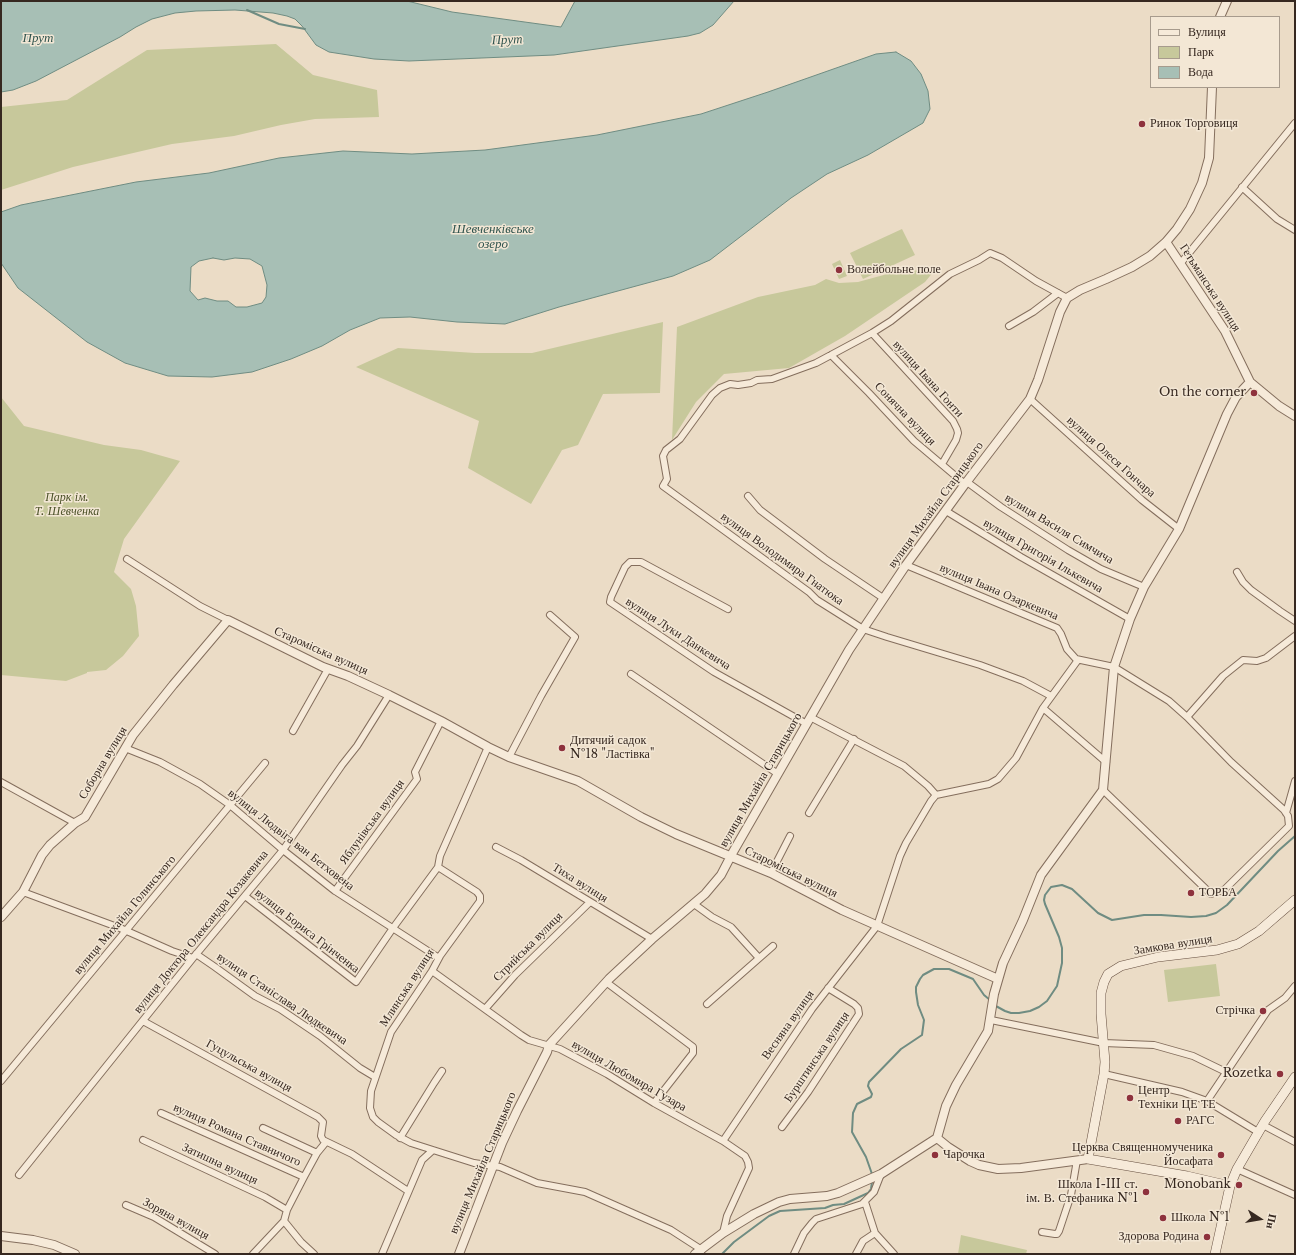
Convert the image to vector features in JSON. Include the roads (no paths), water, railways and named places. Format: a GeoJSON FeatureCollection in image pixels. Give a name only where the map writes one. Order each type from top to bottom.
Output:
{"type":"FeatureCollection","features":[{"type":"Feature","properties":{"kind":"main road","name":"Замкова вулиця"},"geometry":{"type":"LineString","coordinates":[[1088,1159],[1104,1074],[1105,1062],[1101,992],[1108,974],[1121,966],[1158,957],[1217,950],[1238,944],[1259,931],[1295,900]]}},
{"type":"Feature","properties":{"kind":"main road"},"geometry":{"type":"LineString","coordinates":[[1215,1254],[1230,1186],[1237,1169],[1260,1129],[1295,1077]]}},
{"type":"Feature","properties":{"kind":"main road"},"geometry":{"type":"LineString","coordinates":[[1088,1159],[1187,1176],[1230,1186]]}},
{"type":"Feature","properties":{"kind":"street"},"geometry":{"type":"LineString","coordinates":[[1220,16],[1227,1]]}},
{"type":"Feature","properties":{"kind":"street"},"geometry":{"type":"LineString","coordinates":[[831,355],[891,321],[950,274],[980,260],[990,253],[1002,258],[1036,281],[1067,298],[1080,290],[1132,267],[1150,256],[1177,230],[1190,209],[1202,183],[1209,158],[1212,88]]}},
{"type":"Feature","properties":{"kind":"street"},"geometry":{"type":"LineString","coordinates":[[1180,264],[1295,123]]}},
{"type":"Feature","properties":{"kind":"street"},"geometry":{"type":"LineString","coordinates":[[1242,187],[1277,219],[1295,230]]}},
{"type":"Feature","properties":{"kind":"street","name":"Гетьманська вулиця"},"geometry":{"type":"LineString","coordinates":[[1166,242],[1225,331],[1250,382],[1279,406],[1295,416]]}},
{"type":"Feature","properties":{"kind":"street"},"geometry":{"type":"LineString","coordinates":[[1009,326],[1033,312],[1058,293]]}},
{"type":"Feature","properties":{"kind":"street","name":"вулиця Михайла Старицького"},"geometry":{"type":"LineString","coordinates":[[459,1254],[493,1166],[517,1111],[547,1052],[549,1045],[606,982],[652,939],[710,890],[718,880],[849,650],[906,565],[1030,399],[1038,380],[1060,312],[1067,298]]}},
{"type":"Feature","properties":{"kind":"street","name":"вулиця Івана Гонти"},"geometry":{"type":"LineString","coordinates":[[872,333],[953,421],[957,429],[957,437],[942,464]]}},
{"type":"Feature","properties":{"kind":"street","name":"Сонячна вулиця"},"geometry":{"type":"LineString","coordinates":[[831,355],[919,446],[966,483]]}},
{"type":"Feature","properties":{"kind":"street","name":"вулиця Володимира Гнатюка"},"geometry":{"type":"LineString","coordinates":[[831,355],[816,364],[772,379],[757,380],[751,383],[738,385],[730,384],[720,388],[712,395],[680,439],[664,452],[663,456],[667,478],[663,486],[809,592],[817,600],[863,629],[980,665],[1023,681],[1051,696]]}},
{"type":"Feature","properties":{"kind":"street"},"geometry":{"type":"LineString","coordinates":[[699,1252],[724,1233],[754,1214],[782,1200],[831,1196],[881,1174],[937,1138],[946,1106],[956,1085],[988,1031],[991,1020],[994,994],[1003,963],[1023,920],[1041,875],[1103,790],[1114,668],[1130,619],[1144,587],[1179,529],[1227,414],[1236,397],[1250,382]]}},
{"type":"Feature","properties":{"kind":"street","name":"вулиця Олеся Гончара"},"geometry":{"type":"LineString","coordinates":[[1030,399],[1100,464],[1179,529]]}},
{"type":"Feature","properties":{"kind":"street","name":"вулиця Василя Симчича"},"geometry":{"type":"LineString","coordinates":[[966,483],[1068,550],[1101,569],[1144,587]]}},
{"type":"Feature","properties":{"kind":"street"},"geometry":{"type":"LineString","coordinates":[[748,496],[760,510],[825,559],[883,598]]}},
{"type":"Feature","properties":{"kind":"street","name":"вулиця Григорія Ількевича"},"geometry":{"type":"LineString","coordinates":[[946,511],[1021,557],[1130,619]]}},
{"type":"Feature","properties":{"kind":"street","name":"Староміська вулиця"},"geometry":{"type":"LineString","coordinates":[[127,559],[200,606],[328,670],[348,676],[389,695],[488,747],[509,757],[578,781],[641,817],[676,834],[771,873],[842,910],[998,978]]}},
{"type":"Feature","properties":{"kind":"street","name":"вулиця Луки Данкевича"},"geometry":{"type":"LineString","coordinates":[[728,609],[640,562],[630,562],[625,567],[610,602],[714,672],[809,721],[854,739],[904,766],[928,786],[936,795]]}},
{"type":"Feature","properties":{"kind":"street","name":"вулиця Івана Озаркевича"},"geometry":{"type":"LineString","coordinates":[[906,565],[1057,628],[1067,649],[1073,657],[1078,660]]}},
{"type":"Feature","properties":{"kind":"street"},"geometry":{"type":"LineString","coordinates":[[1237,572],[1242,582],[1280,611],[1295,620]]}},
{"type":"Feature","properties":{"kind":"street"},"geometry":{"type":"LineString","coordinates":[[509,757],[541,696],[575,637],[550,615]]}},
{"type":"Feature","properties":{"kind":"street","name":"Соборна вулиця"},"geometry":{"type":"LineString","coordinates":[[1,918],[23,892],[42,855],[50,845],[75,823],[85,817],[125,748],[156,705],[228,620]]}},
{"type":"Feature","properties":{"kind":"street"},"geometry":{"type":"LineString","coordinates":[[1187,717],[1223,676],[1243,660],[1257,661],[1266,658],[1295,636]]}},
{"type":"Feature","properties":{"kind":"street"},"geometry":{"type":"LineString","coordinates":[[877,926],[900,856],[927,807],[936,795],[982,786],[998,779],[1016,758],[1043,708],[1078,660],[1114,668],[1159,694],[1187,717],[1231,762],[1286,813],[1289,826],[1224,890],[1211,894],[1103,790]]}},
{"type":"Feature","properties":{"kind":"street"},"geometry":{"type":"LineString","coordinates":[[293,731],[328,670]]}},
{"type":"Feature","properties":{"kind":"street"},"geometry":{"type":"LineString","coordinates":[[631,674],[778,774]]}},
{"type":"Feature","properties":{"kind":"street","name":"вулиця Доктора Олександра Козакевича"},"geometry":{"type":"LineString","coordinates":[[19,1175],[194,956],[283,850],[342,765],[357,746],[389,695]]}},
{"type":"Feature","properties":{"kind":"street"},"geometry":{"type":"LineString","coordinates":[[1043,708],[1106,762]]}},
{"type":"Feature","properties":{"kind":"street","name":"Яблунівська вулиця"},"geometry":{"type":"LineString","coordinates":[[335,890],[417,779],[415,772],[441,721]]}},
{"type":"Feature","properties":{"kind":"street"},"geometry":{"type":"LineString","coordinates":[[809,813],[854,739]]}},
{"type":"Feature","properties":{"kind":"street"},"geometry":{"type":"LineString","coordinates":[[393,928],[438,867],[440,856],[488,747]]}},
{"type":"Feature","properties":{"kind":"street","name":"вулиця Людвіга ван Бетховена"},"geometry":{"type":"LineString","coordinates":[[125,748],[160,762],[200,784],[230,805],[283,850],[335,890],[439,958]]}},
{"type":"Feature","properties":{"kind":"street","name":"вулиця Михайла Голинського"},"geometry":{"type":"LineString","coordinates":[[1,1081],[266,762]]}},
{"type":"Feature","properties":{"kind":"street"},"geometry":{"type":"LineString","coordinates":[[1286,813],[1295,780]]}},
{"type":"Feature","properties":{"kind":"street"},"geometry":{"type":"LineString","coordinates":[[1,782],[75,823]]}},
{"type":"Feature","properties":{"kind":"street"},"geometry":{"type":"LineString","coordinates":[[771,873],[790,836]]}},
{"type":"Feature","properties":{"kind":"street","name":"Тиха вулиця"},"geometry":{"type":"LineString","coordinates":[[496,847],[532,866],[652,939]]}},
{"type":"Feature","properties":{"kind":"street","name":"Млинська вулиця"},"geometry":{"type":"LineString","coordinates":[[438,867],[477,892],[480,897],[475,909],[439,958],[432,971],[391,1032],[375,1077],[370,1097],[371,1112],[378,1122],[400,1138],[411,1143],[474,1163],[500,1167],[537,1183],[585,1192],[671,1230],[699,1252]]}},
{"type":"Feature","properties":{"kind":"street","name":"вулиця Станіслава Людкевича"},"geometry":{"type":"LineString","coordinates":[[23,892],[126,931],[172,951],[194,956],[215,967],[255,996],[280,1009],[320,1036],[360,1068],[375,1077]]}},
{"type":"Feature","properties":{"kind":"street","name":"вулиця Бориса Грінченка"},"geometry":{"type":"LineString","coordinates":[[245,896],[356,982],[393,928]]}},
{"type":"Feature","properties":{"kind":"street","name":"Стрийська вулиця"},"geometry":{"type":"LineString","coordinates":[[485,1010],[514,975],[589,902]]}},
{"type":"Feature","properties":{"kind":"street"},"geometry":{"type":"LineString","coordinates":[[694,904],[712,917],[729,926],[759,958]]}},
{"type":"Feature","properties":{"kind":"street","name":"Весняна вулиця"},"geometry":{"type":"LineString","coordinates":[[723,1141],[812,1009],[877,926]]}},
{"type":"Feature","properties":{"kind":"street"},"geometry":{"type":"LineString","coordinates":[[707,1004],[774,946]]}},
{"type":"Feature","properties":{"kind":"street","name":"вулиця Любомира Гузара"},"geometry":{"type":"LineString","coordinates":[[432,971],[508,1027],[526,1038],[560,1049],[723,1141],[745,1156],[749,1166],[727,1216],[724,1233]]}},
{"type":"Feature","properties":{"kind":"street"},"geometry":{"type":"LineString","coordinates":[[606,982],[693,1048],[693,1054],[654,1103]]}},
{"type":"Feature","properties":{"kind":"street"},"geometry":{"type":"LineString","coordinates":[[1207,1101],[1268,1010],[1285,998],[1295,986]]}},
{"type":"Feature","properties":{"kind":"street","name":"Бурштинська вулиця"},"geometry":{"type":"LineString","coordinates":[[782,1127],[808,1092],[859,1014],[859,1010],[854,1004],[828,988]]}},
{"type":"Feature","properties":{"kind":"street"},"geometry":{"type":"LineString","coordinates":[[991,1020],[1104,1043],[1154,1044],[1193,1056],[1226,1072]]}},
{"type":"Feature","properties":{"kind":"street","name":"Гуцульська вулиця"},"geometry":{"type":"LineString","coordinates":[[143,1021],[318,1117],[323,1122],[321,1136],[326,1142]]}},
{"type":"Feature","properties":{"kind":"street"},"geometry":{"type":"LineString","coordinates":[[400,1138],[442,1071]]}},
{"type":"Feature","properties":{"kind":"street"},"geometry":{"type":"LineString","coordinates":[[1104,1074],[1182,1092],[1207,1101],[1260,1129],[1295,1142]]}},
{"type":"Feature","properties":{"kind":"street","name":"вулиця Романа Ставничого"},"geometry":{"type":"LineString","coordinates":[[161,1113],[304,1177]]}},
{"type":"Feature","properties":{"kind":"street"},"geometry":{"type":"LineString","coordinates":[[263,1128],[317,1153]]}},
{"type":"Feature","properties":{"kind":"street"},"geometry":{"type":"LineString","coordinates":[[937,1138],[970,1161],[998,1169],[1021,1168],[1088,1159]]}},
{"type":"Feature","properties":{"kind":"street","name":"Затишна вулиця"},"geometry":{"type":"LineString","coordinates":[[143,1140],[265,1197],[287,1210]]}},
{"type":"Feature","properties":{"kind":"street"},"geometry":{"type":"LineString","coordinates":[[253,1254],[284,1221],[287,1210],[304,1177],[317,1153],[326,1142],[352,1154],[408,1191]]}},
{"type":"Feature","properties":{"kind":"street"},"geometry":{"type":"LineString","coordinates":[[382,1254],[422,1160],[433,1150]]}},
{"type":"Feature","properties":{"kind":"street"},"geometry":{"type":"LineString","coordinates":[[1042,1232],[1057,1234],[1059,1231],[1070,1195],[1078,1160]]}},
{"type":"Feature","properties":{"kind":"street"},"geometry":{"type":"LineString","coordinates":[[1237,1169],[1295,1195]]}},
{"type":"Feature","properties":{"kind":"street"},"geometry":{"type":"LineString","coordinates":[[794,1254],[804,1233],[813,1221],[865,1202],[874,1192],[881,1174]]}},
{"type":"Feature","properties":{"kind":"street"},"geometry":{"type":"LineString","coordinates":[[865,1202],[875,1233],[894,1254]]}},
{"type":"Feature","properties":{"kind":"street","name":"Зоряна вулиця"},"geometry":{"type":"LineString","coordinates":[[126,1205],[154,1217],[215,1254]]}},
{"type":"Feature","properties":{"kind":"street"},"geometry":{"type":"LineString","coordinates":[[284,1221],[296,1236],[314,1254]]}},
{"type":"Feature","properties":{"kind":"street"},"geometry":{"type":"LineString","coordinates":[[856,1254],[863,1241],[875,1233]]}},
{"type":"Feature","properties":{"kind":"street"},"geometry":{"type":"LineString","coordinates":[[1,1236],[33,1240],[54,1245],[75,1254]]}},
{"type":"Feature","properties":{"kind":"water","name":"Прут"},"geometry":{"type":"Polygon","coordinates":[[[1,1],[407,1],[452,12],[561,27],[575,1],[734,1],[713,25],[700,33],[688,36],[554,55],[409,61],[374,59],[329,52],[316,45],[295,19],[273,13],[235,10],[175,13],[152,19],[36,81],[13,90],[1,92],[1,1]]]}},
{"type":"Feature","properties":{"kind":"water","name":"Шевченківське озеро"},"geometry":{"type":"Polygon","coordinates":[[[896,52],[911,61],[921,74],[928,91],[930,109],[923,123],[868,155],[827,174],[791,198],[710,260],[673,276],[559,307],[505,324],[457,322],[410,317],[380,318],[350,330],[322,346],[291,359],[252,372],[212,377],[168,376],[125,363],[87,342],[18,288],[1,263],[1,212],[21,205],[136,182],[209,173],[279,158],[343,151],[412,154],[485,150],[597,135],[701,114],[876,54],[896,52]],[[213,258],[199,261],[191,267],[190,291],[198,300],[205,298],[217,301],[228,301],[236,307],[247,307],[262,303],[266,297],[267,285],[262,266],[250,259],[235,258],[224,260],[213,258]]]}},
{"type":"Feature","properties":{"kind":"waterway"},"geometry":{"type":"LineString","coordinates":[[247,10],[279,24],[305,29]]}},
{"type":"Feature","properties":{"kind":"waterway"},"geometry":{"type":"LineString","coordinates":[[994,1005],[1011,1013],[1030,1011],[1047,1001],[1057,986],[1062,963],[1062,948],[1044,900],[1045,895],[1051,887],[1062,885],[1072,889],[1098,913],[1112,920],[1144,915],[1191,917],[1206,916],[1216,913],[1227,905],[1278,851],[1295,836]]}},
{"type":"Feature","properties":{"kind":"waterway"},"geometry":{"type":"LineString","coordinates":[[872,1174],[866,1157],[852,1132],[853,1113],[857,1104],[871,1097],[872,1094],[868,1086],[869,1082],[901,1049],[922,1035],[924,1020],[918,1005],[916,992],[916,987],[920,979],[923,975],[934,969],[949,969],[973,979],[984,995],[990,1000]]}},
{"type":"Feature","properties":{"kind":"waterway"},"geometry":{"type":"LineString","coordinates":[[722,1254],[734,1242],[769,1216],[780,1211],[825,1208],[833,1205],[844,1204],[868,1193],[871,1189],[872,1182]]}},
{"type":"Feature","properties":{"kind":"place","name":"Ринок Торговиця"},"geometry":{"type":"Point","coordinates":[1142,124]}},
{"type":"Feature","properties":{"kind":"place","name":"Волейбольне поле"},"geometry":{"type":"Point","coordinates":[839,270]}},
{"type":"Feature","properties":{"kind":"place","name":"On the corner"},"geometry":{"type":"Point","coordinates":[1254,393]}},
{"type":"Feature","properties":{"kind":"place","name":"Дитячий садок №18 \"Ластівка\""},"geometry":{"type":"Point","coordinates":[562,748]}},
{"type":"Feature","properties":{"kind":"place","name":"ТОРБА"},"geometry":{"type":"Point","coordinates":[1191,893]}},
{"type":"Feature","properties":{"kind":"place","name":"Стрічка"},"geometry":{"type":"Point","coordinates":[1263,1011]}},
{"type":"Feature","properties":{"kind":"place","name":"Rozetka"},"geometry":{"type":"Point","coordinates":[1280,1074]}},
{"type":"Feature","properties":{"kind":"place","name":"Центр Техніки ЦЕ ТЕ"},"geometry":{"type":"Point","coordinates":[1130,1098]}},
{"type":"Feature","properties":{"kind":"place","name":"РАГС"},"geometry":{"type":"Point","coordinates":[1178,1121]}},
{"type":"Feature","properties":{"kind":"place","name":"Чарочка"},"geometry":{"type":"Point","coordinates":[935,1155]}},
{"type":"Feature","properties":{"kind":"place","name":"Церква Священномученика Йосафата"},"geometry":{"type":"Point","coordinates":[1221,1155]}},
{"type":"Feature","properties":{"kind":"place","name":"Monobank"},"geometry":{"type":"Point","coordinates":[1239,1185]}},
{"type":"Feature","properties":{"kind":"place","name":"Школа I-III ст. ім. В. Стефаника №1"},"geometry":{"type":"Point","coordinates":[1146,1192]}},
{"type":"Feature","properties":{"kind":"place","name":"Школа №1"},"geometry":{"type":"Point","coordinates":[1163,1218]}},
{"type":"Feature","properties":{"kind":"place","name":"Здорова Родина"},"geometry":{"type":"Point","coordinates":[1207,1237]}},
{"type":"Feature","properties":{"kind":"park label","name":"Парк ім. Т. Шевченка"},"geometry":{"type":"Point","coordinates":[67,505]}}]}
